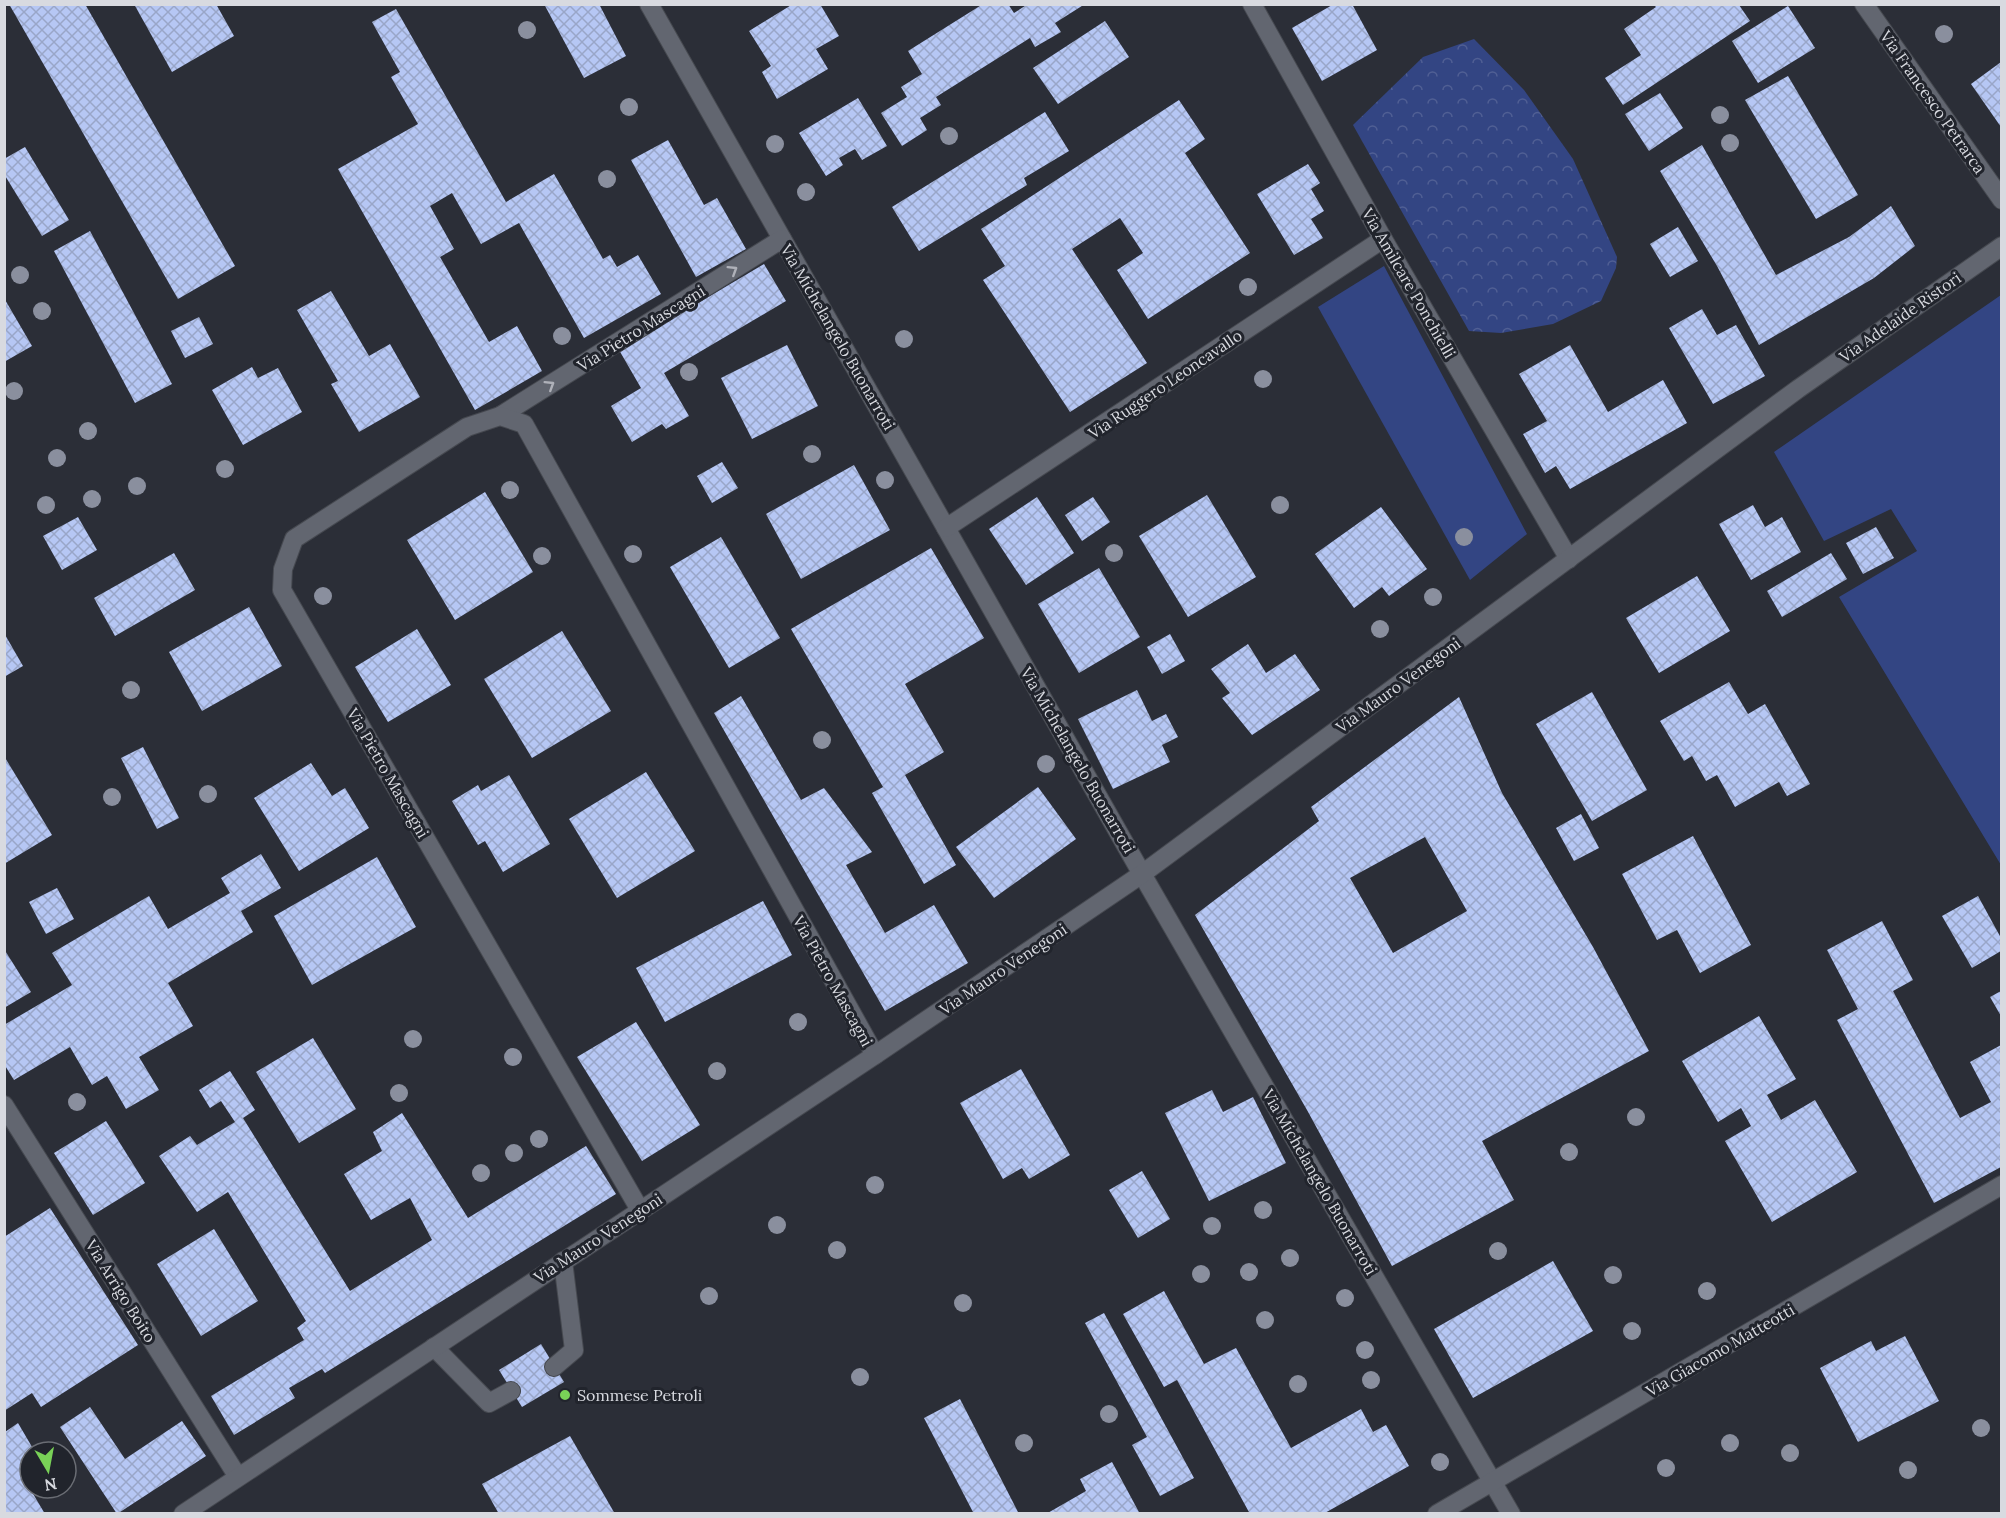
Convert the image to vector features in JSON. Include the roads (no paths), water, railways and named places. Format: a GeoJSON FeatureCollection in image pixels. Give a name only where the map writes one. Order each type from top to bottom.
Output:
{"type":"FeatureCollection","features":[{"type":"Feature","properties":{"kind":"street","name":"Via Michelangelo Buonarroti"},"geometry":{"type":"LineString","coordinates":[[649,4],[1142,874],[1511,1514]]}},
{"type":"Feature","properties":{"kind":"street","name":"Via Amilcare Ponchielli"},"geometry":{"type":"LineString","coordinates":[[1252,4],[1383,239],[1569,559]]}},
{"type":"Feature","properties":{"kind":"street","name":"Via Francesco Petrarca"},"geometry":{"type":"LineString","coordinates":[[1864,4],[2001,200]]}},
{"type":"Feature","properties":{"kind":"street","name":"Via Pietro Mascagni"},"geometry":{"type":"LineString","coordinates":[[640,1210],[282,590],[283,569],[294,539],[467,427],[500,416],[782,239]]}},
{"type":"Feature","properties":{"kind":"street","name":"Via Ruggero Leoncavallo"},"geometry":{"type":"LineString","coordinates":[[946,528],[1383,239]]}},
{"type":"Feature","properties":{"kind":"street","name":"Via Adelaide Ristori"},"geometry":{"type":"LineString","coordinates":[[1798,389],[2001,246]]}},
{"type":"Feature","properties":{"kind":"street","name":"Via Mauro Venegoni"},"geometry":{"type":"LineString","coordinates":[[183,1514],[875,1055],[1142,874],[1798,389]]}},
{"type":"Feature","properties":{"kind":"street","name":"Via Pietro Mascagni"},"geometry":{"type":"LineString","coordinates":[[500,416],[524,424],[875,1055]]}},
{"type":"Feature","properties":{"kind":"street","name":"Via Arrigo Boito"},"geometry":{"type":"LineString","coordinates":[[4,1105],[238,1477]]}},
{"type":"Feature","properties":{"kind":"street","name":"Via Giacomo Matteotti"},"geometry":{"type":"LineString","coordinates":[[1437,1514],[2001,1185]]}},
{"type":"Feature","properties":{"kind":"street"},"geometry":{"type":"LineString","coordinates":[[554,1367],[574,1350],[563,1261]]}},
{"type":"Feature","properties":{"kind":"street"},"geometry":{"type":"LineString","coordinates":[[434,1347],[489,1403],[511,1391]]}},
{"type":"Feature","properties":{"kind":"place","name":"Sommese Petroli"},"geometry":{"type":"Point","coordinates":[565,1395]}}]}
